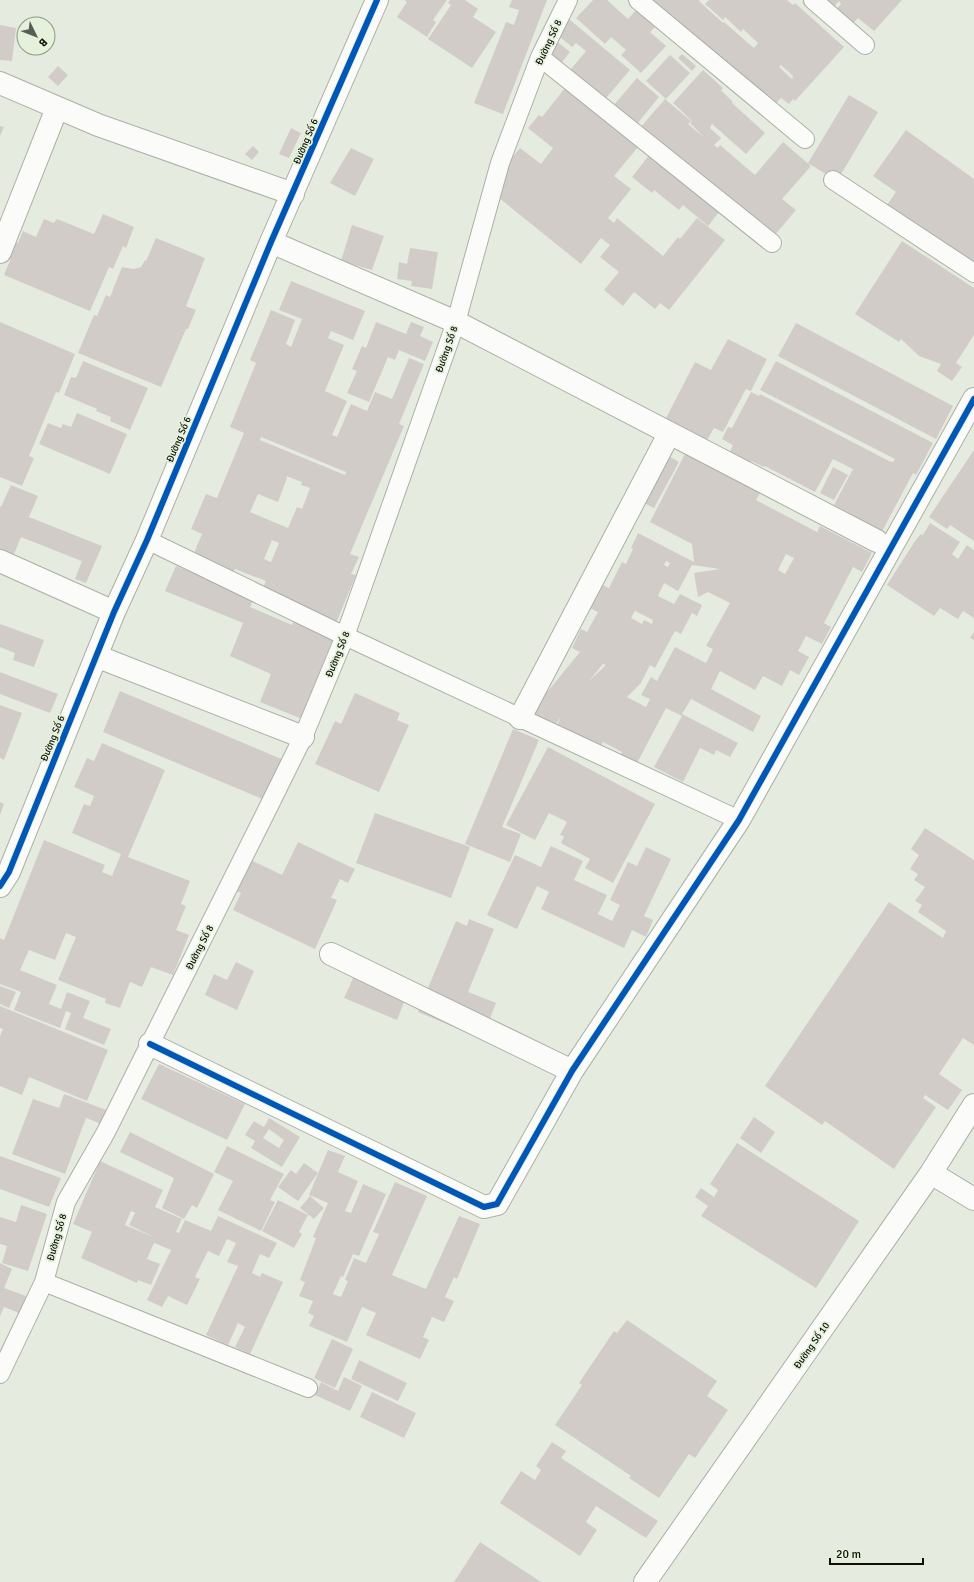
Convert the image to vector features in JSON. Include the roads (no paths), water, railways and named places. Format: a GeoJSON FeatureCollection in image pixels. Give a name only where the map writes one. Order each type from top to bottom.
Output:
{"type":"FeatureCollection","features":[{"type":"Feature","properties":{"kind":"street","name":"Đường Số 6"},"geometry":{"type":"LineString","coordinates":[[0,886],[9,872],[114,612],[147,540],[271,242],[377,0]]}},
{"type":"Feature","properties":{"kind":"street"},"geometry":{"type":"LineString","coordinates":[[0,83],[98,125],[293,194]]}},
{"type":"Feature","properties":{"kind":"street"},"geometry":{"type":"LineString","coordinates":[[0,252],[57,108]]}},
{"type":"Feature","properties":{"kind":"street"},"geometry":{"type":"LineString","coordinates":[[271,242],[456,322],[877,541]]}},
{"type":"Feature","properties":{"kind":"street"},"geometry":{"type":"LineString","coordinates":[[150,1044],[484,1207],[497,1204],[572,1071],[739,820],[974,399]]}},
{"type":"Feature","properties":{"kind":"street"},"geometry":{"type":"LineString","coordinates":[[520,718],[669,434]]}},
{"type":"Feature","properties":{"kind":"street"},"geometry":{"type":"LineString","coordinates":[[0,561],[114,612]]}},
{"type":"Feature","properties":{"kind":"street"},"geometry":{"type":"LineString","coordinates":[[96,656],[303,737]]}},
{"type":"Feature","properties":{"kind":"street"},"geometry":{"type":"LineString","coordinates":[[331,954],[572,1071]]}},
{"type":"Feature","properties":{"kind":"street","name":"Đường Số 10"},"geometry":{"type":"LineString","coordinates":[[645,1582],[931,1173],[974,1105]]}},
{"type":"Feature","properties":{"kind":"street"},"geometry":{"type":"LineString","coordinates":[[931,1173],[974,1199]]}},
{"type":"Feature","properties":{"kind":"lane","name":"Đường Số 8"},"geometry":{"type":"LineString","coordinates":[[0,1374],[4,1355],[44,1282],[66,1202],[106,1132],[303,737],[345,636],[456,322],[500,163],[540,57],[568,0]]}},
{"type":"Feature","properties":{"kind":"lane"},"geometry":{"type":"LineString","coordinates":[[638,0],[804,139]]}},
{"type":"Feature","properties":{"kind":"lane"},"geometry":{"type":"LineString","coordinates":[[813,0],[865,45]]}},
{"type":"Feature","properties":{"kind":"lane"},"geometry":{"type":"LineString","coordinates":[[540,57],[772,243]]}},
{"type":"Feature","properties":{"kind":"lane"},"geometry":{"type":"LineString","coordinates":[[833,180],[974,273]]}},
{"type":"Feature","properties":{"kind":"lane"},"geometry":{"type":"LineString","coordinates":[[147,540],[345,636],[739,820]]}},
{"type":"Feature","properties":{"kind":"lane"},"geometry":{"type":"LineString","coordinates":[[44,1282],[308,1388]]}}]}
